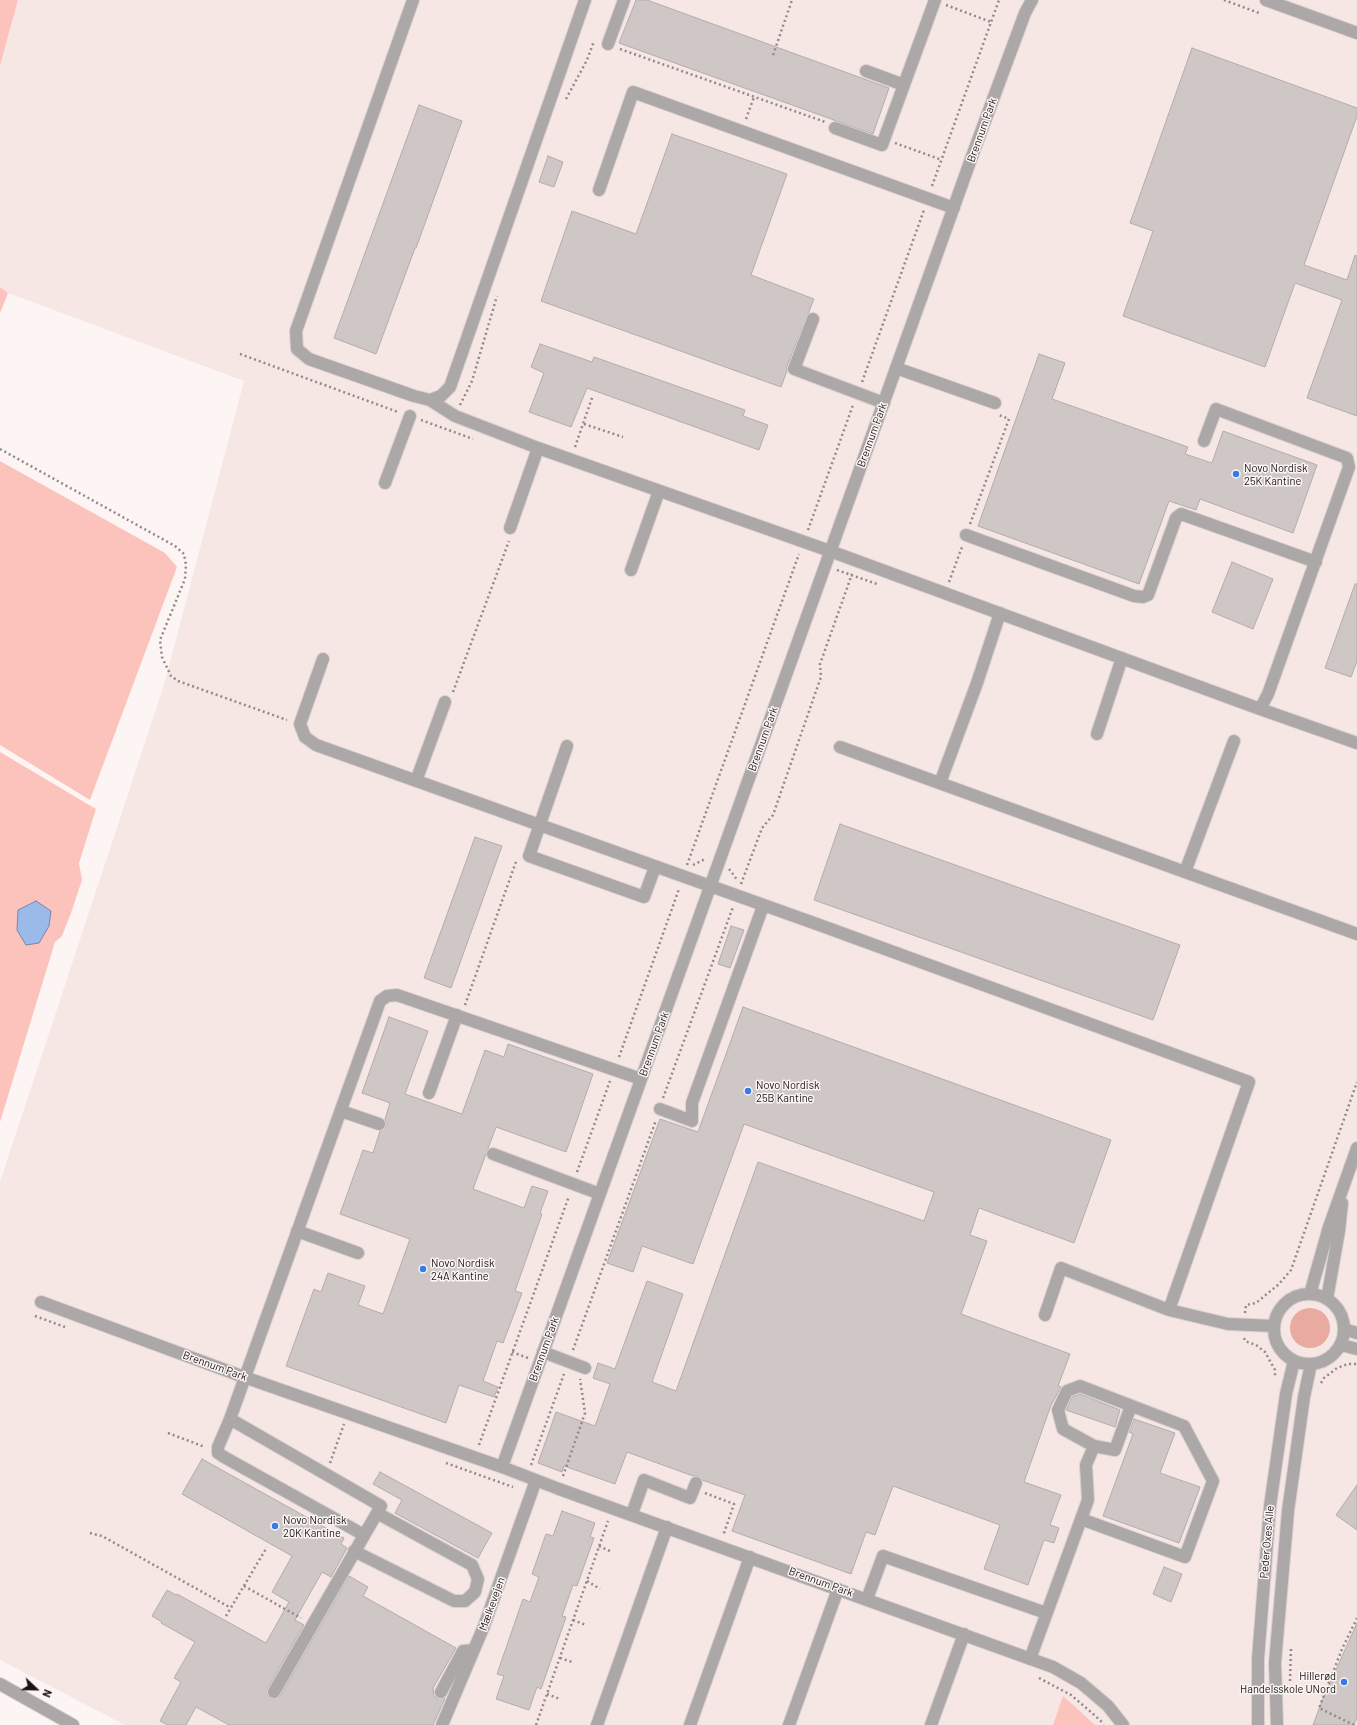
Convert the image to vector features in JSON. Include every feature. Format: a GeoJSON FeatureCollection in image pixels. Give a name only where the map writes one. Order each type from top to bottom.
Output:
{"type":"FeatureCollection","features":[{"type":"Feature","properties":{"kind":"street"},"geometry":{"type":"LineString","coordinates":[[413,0],[296,331],[297,349],[309,359],[414,396],[430,400],[454,416],[538,448],[804,541],[1260,709],[1357,743]]}},
{"type":"Feature","properties":{"kind":"street"},"geometry":{"type":"LineString","coordinates":[[430,400],[441,396],[450,387],[585,0]]}},
{"type":"Feature","properties":{"kind":"street"},"geometry":{"type":"LineString","coordinates":[[608,44],[624,0]]}},
{"type":"Feature","properties":{"kind":"street","name":"Brennum Park"},"geometry":{"type":"LineString","coordinates":[[1025,13],[1026,0]]}},
{"type":"Feature","properties":{"kind":"street","name":"Brennum Park"},"geometry":{"type":"LineString","coordinates":[[502,1467],[896,368],[1025,13],[1032,0]]}},
{"type":"Feature","properties":{"kind":"street"},"geometry":{"type":"LineString","coordinates":[[1266,0],[1357,33]]}},
{"type":"Feature","properties":{"kind":"street"},"geometry":{"type":"LineString","coordinates":[[835,128],[882,145],[934,1]]}},
{"type":"Feature","properties":{"kind":"street"},"geometry":{"type":"LineString","coordinates":[[866,71],[904,84]]}},
{"type":"Feature","properties":{"kind":"street"},"geometry":{"type":"LineString","coordinates":[[599,190],[633,92],[954,208]]}},
{"type":"Feature","properties":{"kind":"street"},"geometry":{"type":"LineString","coordinates":[[813,319],[794,369],[884,403]]}},
{"type":"Feature","properties":{"kind":"street"},"geometry":{"type":"LineString","coordinates":[[896,368],[995,403]]}},
{"type":"Feature","properties":{"kind":"street"},"geometry":{"type":"LineString","coordinates":[[1204,442],[1216,410],[1347,458],[1349,467],[1268,694],[1260,709]]}},
{"type":"Feature","properties":{"kind":"street"},"geometry":{"type":"LineString","coordinates":[[385,483],[410,416]]}},
{"type":"Feature","properties":{"kind":"street"},"geometry":{"type":"LineString","coordinates":[[510,532],[538,448]]}},
{"type":"Feature","properties":{"kind":"street"},"geometry":{"type":"LineString","coordinates":[[631,570],[659,491]]}},
{"type":"Feature","properties":{"kind":"street"},"geometry":{"type":"LineString","coordinates":[[966,535],[1134,596],[1142,597],[1148,595],[1176,518],[1181,514],[1316,562]]}},
{"type":"Feature","properties":{"kind":"street"},"geometry":{"type":"LineString","coordinates":[[940,783],[977,683],[1000,613]]}},
{"type":"Feature","properties":{"kind":"street"},"geometry":{"type":"LineString","coordinates":[[1097,734],[1122,658]]}},
{"type":"Feature","properties":{"kind":"street"},"geometry":{"type":"LineString","coordinates":[[322,659],[300,724],[305,737],[310,742],[1249,1082],[1169,1310]]}},
{"type":"Feature","properties":{"kind":"street"},"geometry":{"type":"LineString","coordinates":[[416,781],[448,699]]}},
{"type":"Feature","properties":{"kind":"street"},"geometry":{"type":"LineString","coordinates":[[1185,872],[1234,741]]}},
{"type":"Feature","properties":{"kind":"street"},"geometry":{"type":"LineString","coordinates":[[567,746],[529,856],[644,897],[654,867]]}},
{"type":"Feature","properties":{"kind":"street"},"geometry":{"type":"LineString","coordinates":[[840,747],[1357,934]]}},
{"type":"Feature","properties":{"kind":"street"},"geometry":{"type":"LineString","coordinates":[[660,1109],[692,1121],[692,1103],[763,906]]}},
{"type":"Feature","properties":{"kind":"street"},"geometry":{"type":"LineString","coordinates":[[364,1535],[224,1457],[218,1452],[218,1447],[230,1419],[380,1001],[387,996],[397,994],[641,1079]]}},
{"type":"Feature","properties":{"kind":"street"},"geometry":{"type":"LineString","coordinates":[[429,1093],[459,1016]]}},
{"type":"Feature","properties":{"kind":"street"},"geometry":{"type":"LineString","coordinates":[[341,1111],[379,1124]]}},
{"type":"Feature","properties":{"kind":"street"},"geometry":{"type":"LineString","coordinates":[[1310,1294],[1329,1227],[1357,1148]]}},
{"type":"Feature","properties":{"kind":"street"},"geometry":{"type":"LineString","coordinates":[[493,1154],[600,1194]]}},
{"type":"Feature","properties":{"kind":"street"},"geometry":{"type":"LineString","coordinates":[[1327,1299],[1339,1231],[1344,1187]]}},
{"type":"Feature","properties":{"kind":"street"},"geometry":{"type":"LineString","coordinates":[[297,1231],[358,1253]]}},
{"type":"Feature","properties":{"kind":"street"},"geometry":{"type":"LineString","coordinates":[[1045,1315],[1061,1268],[1169,1310],[1228,1324],[1274,1326]]}},
{"type":"Feature","properties":{"kind":"street"},"geometry":{"type":"LineString","coordinates":[[1310,1294],[1327,1299],[1336,1307],[1342,1318],[1344,1330],[1340,1345],[1333,1355],[1323,1362],[1311,1364],[1294,1361],[1285,1355],[1274,1337],[1276,1316],[1282,1307],[1290,1300],[1300,1295],[1310,1294]]}},
{"type":"Feature","properties":{"kind":"street","name":"Brennum Park"},"geometry":{"type":"LineString","coordinates":[[41,1302],[244,1377],[475,1457],[559,1489],[1030,1658],[1053,1667],[1081,1683],[1108,1706],[1123,1725]]}},
{"type":"Feature","properties":{"kind":"street"},"geometry":{"type":"LineString","coordinates":[[1344,1330],[1357,1333]]}},
{"type":"Feature","properties":{"kind":"street"},"geometry":{"type":"LineString","coordinates":[[1340,1345],[1357,1349]]}},
{"type":"Feature","properties":{"kind":"street"},"geometry":{"type":"LineString","coordinates":[[543,1352],[569,1362],[583,1372]]}},
{"type":"Feature","properties":{"kind":"street","name":"Peder Oxes Alle"},"geometry":{"type":"LineString","coordinates":[[1258,1725],[1258,1659],[1270,1506],[1286,1394],[1294,1361]]}},
{"type":"Feature","properties":{"kind":"street","name":"Peder Oxes Alle"},"geometry":{"type":"LineString","coordinates":[[1277,1725],[1275,1664],[1288,1511],[1304,1397],[1311,1364]]}},
{"type":"Feature","properties":{"kind":"street"},"geometry":{"type":"LineString","coordinates":[[1081,1519],[1185,1557],[1213,1481],[1184,1426],[1080,1386],[1067,1391],[1058,1410],[1063,1429],[1094,1446],[1115,1450],[1131,1406]]}},
{"type":"Feature","properties":{"kind":"street"},"geometry":{"type":"LineString","coordinates":[[230,1419],[327,1474],[379,1509],[472,1565],[478,1579],[475,1592],[465,1601],[454,1601],[354,1551]]}},
{"type":"Feature","properties":{"kind":"street"},"geometry":{"type":"LineString","coordinates":[[1030,1658],[1088,1500],[1086,1465],[1094,1446]]}},
{"type":"Feature","properties":{"kind":"street","name":"Mælkevejen"},"geometry":{"type":"LineString","coordinates":[[442,1725],[474,1650],[532,1479]]}},
{"type":"Feature","properties":{"kind":"street"},"geometry":{"type":"LineString","coordinates":[[632,1514],[644,1480],[690,1498],[695,1485]]}},
{"type":"Feature","properties":{"kind":"street"},"geometry":{"type":"LineString","coordinates":[[274,1692],[379,1509]]}},
{"type":"Feature","properties":{"kind":"street"},"geometry":{"type":"LineString","coordinates":[[597,1725],[667,1527]]}},
{"type":"Feature","properties":{"kind":"street"},"geometry":{"type":"LineString","coordinates":[[867,1599],[883,1556],[1046,1613]]}},
{"type":"Feature","properties":{"kind":"street"},"geometry":{"type":"LineString","coordinates":[[690,1725],[750,1557]]}},
{"type":"Feature","properties":{"kind":"street"},"geometry":{"type":"LineString","coordinates":[[789,1725],[838,1589]]}},
{"type":"Feature","properties":{"kind":"street"},"geometry":{"type":"LineString","coordinates":[[931,1725],[964,1634]]}},
{"type":"Feature","properties":{"kind":"street"},"geometry":{"type":"LineString","coordinates":[[441,1692],[463,1651],[474,1650]]}},
{"type":"Feature","properties":{"kind":"street"},"geometry":{"type":"LineString","coordinates":[[0,1684],[73,1725]]}},
{"type":"Feature","properties":{"kind":"path"},"geometry":{"type":"LineString","coordinates":[[773,55],[792,0]]}},
{"type":"Feature","properties":{"kind":"path"},"geometry":{"type":"LineString","coordinates":[[470,1472],[999,0]]}},
{"type":"Feature","properties":{"kind":"path"},"geometry":{"type":"LineString","coordinates":[[934,1],[991,22]]}},
{"type":"Feature","properties":{"kind":"path"},"geometry":{"type":"LineString","coordinates":[[594,39],[832,125],[835,128]]}},
{"type":"Feature","properties":{"kind":"path"},"geometry":{"type":"LineString","coordinates":[[742,131],[754,97]]}},
{"type":"Feature","properties":{"kind":"path"},"geometry":{"type":"LineString","coordinates":[[885,139],[942,160]]}},
{"type":"Feature","properties":{"kind":"path"},"geometry":{"type":"LineString","coordinates":[[576,445],[593,395]]}},
{"type":"Feature","properties":{"kind":"path"},"geometry":{"type":"LineString","coordinates":[[945,593],[1009,419],[993,413],[995,403]]}},
{"type":"Feature","properties":{"kind":"path"},"geometry":{"type":"LineString","coordinates":[[584,424],[623,437]]}},
{"type":"Feature","properties":{"kind":"path"},"geometry":{"type":"LineString","coordinates":[[0,449],[175,546],[184,554],[186,565],[185,579],[160,640],[162,657],[171,676],[178,681],[300,724]]}},
{"type":"Feature","properties":{"kind":"path"},"geometry":{"type":"LineString","coordinates":[[448,699],[510,532]]}},
{"type":"Feature","properties":{"kind":"path"},"geometry":{"type":"LineString","coordinates":[[532,1479],[555,1402],[569,1362],[742,882],[762,828],[773,815],[821,677],[820,664],[857,561]]}},
{"type":"Feature","properties":{"kind":"path"},"geometry":{"type":"LineString","coordinates":[[459,1016],[519,852]]}},
{"type":"Feature","properties":{"kind":"path"},"geometry":{"type":"LineString","coordinates":[[681,861],[693,866],[705,859],[731,869],[737,880],[742,882]]}},
{"type":"Feature","properties":{"kind":"path"},"geometry":{"type":"LineString","coordinates":[[559,1489],[584,1412],[583,1372]]}},
{"type":"Feature","properties":{"kind":"path"},"geometry":{"type":"LineString","coordinates":[[327,1474],[348,1413]]}},
{"type":"Feature","properties":{"kind":"path"},"geometry":{"type":"LineString","coordinates":[[168,1433],[218,1452]]}},
{"type":"Feature","properties":{"kind":"path"},"geometry":{"type":"LineString","coordinates":[[695,1485],[734,1504],[719,1546]]}},
{"type":"Feature","properties":{"kind":"path"},"geometry":{"type":"LineString","coordinates":[[536,1725],[608,1521]]}},
{"type":"Feature","properties":{"kind":"path"},"geometry":{"type":"LineString","coordinates":[[90,1533],[102,1536],[231,1608]]}},
{"type":"Feature","properties":{"kind":"path"},"geometry":{"type":"LineString","coordinates":[[599,1546],[612,1552]]}},
{"type":"Feature","properties":{"kind":"path"},"geometry":{"type":"LineString","coordinates":[[226,1616],[267,1547]]}},
{"type":"Feature","properties":{"kind":"path"},"geometry":{"type":"LineString","coordinates":[[587,1581],[600,1589]]}},
{"type":"Feature","properties":{"kind":"path"},"geometry":{"type":"LineString","coordinates":[[244,1586],[312,1625]]}},
{"type":"Feature","properties":{"kind":"path"},"geometry":{"type":"LineString","coordinates":[[1354,1725],[1319,1708],[1342,1649],[1357,1618]]}},
{"type":"Feature","properties":{"kind":"path"},"geometry":{"type":"LineString","coordinates":[[573,1620],[586,1625]]}},
{"type":"Feature","properties":{"kind":"path"},"geometry":{"type":"LineString","coordinates":[[560,1658],[572,1662]]}},
{"type":"Feature","properties":{"kind":"path"},"geometry":{"type":"LineString","coordinates":[[547,1694],[560,1699]]}},
{"type":"Feature","properties":{"kind":"shaded area"},"geometry":{"type":"Polygon","coordinates":[[[0,0],[18,0],[0,66],[0,0]]]}},
{"type":"Feature","properties":{"kind":"shaded area"},"geometry":{"type":"Polygon","coordinates":[[[18,0],[1357,0],[1357,1725],[125,1725],[0,1660],[0,1182],[164,685],[244,381],[8,293],[0,287],[0,66],[18,0]]]}},
{"type":"Feature","properties":{"kind":"shaded area"},"geometry":{"type":"Polygon","coordinates":[[[0,287],[8,293],[0,313],[0,287]]]}},
{"type":"Feature","properties":{"kind":"shaded area"},"geometry":{"type":"Polygon","coordinates":[[[0,461],[165,553],[177,567],[90,800],[0,745],[0,461]]]}},
{"type":"Feature","properties":{"kind":"shaded area"},"geometry":{"type":"Polygon","coordinates":[[[0,752],[96,809],[79,863],[82,880],[62,936],[55,942],[0,1122],[0,752]]]}},
{"type":"Feature","properties":{"kind":"shaded area"},"geometry":{"type":"Polygon","coordinates":[[[1314,1308],[1321,1311],[1327,1317],[1330,1328],[1329,1336],[1321,1345],[1314,1348],[1306,1348],[1299,1345],[1291,1336],[1290,1324],[1293,1317],[1302,1309],[1314,1308]]]}},
{"type":"Feature","properties":{"kind":"shaded area"},"geometry":{"type":"Polygon","coordinates":[[[1063,1696],[1095,1725],[1053,1725],[1063,1696]]]}},
{"type":"Feature","properties":{"kind":"water"},"geometry":{"type":"Polygon","coordinates":[[[36,901],[51,911],[49,926],[39,943],[26,945],[17,930],[18,910],[36,901]]]}},
{"type":"Feature","properties":{"kind":"building"},"geometry":{"type":"Polygon","coordinates":[[[636,0],[647,0],[889,88],[873,134],[619,43],[636,0]]]}},
{"type":"Feature","properties":{"kind":"building"},"geometry":{"type":"Polygon","coordinates":[[[1192,48],[1357,108],[1357,116],[1304,265],[1347,280],[1355,255],[1357,256],[1357,416],[1307,398],[1342,300],[1295,283],[1265,367],[1123,316],[1153,231],[1130,223],[1192,48]]]}},
{"type":"Feature","properties":{"kind":"building"},"geometry":{"type":"Polygon","coordinates":[[[419,105],[462,121],[376,354],[334,338],[419,105]]]}},
{"type":"Feature","properties":{"kind":"building"},"geometry":{"type":"Polygon","coordinates":[[[672,134],[787,174],[751,275],[814,299],[787,366],[787,371],[781,387],[541,301],[572,211],[636,234],[672,134]]]}},
{"type":"Feature","properties":{"kind":"building"},"geometry":{"type":"Polygon","coordinates":[[[548,156],[563,162],[554,187],[539,182],[548,156]]]}},
{"type":"Feature","properties":{"kind":"building"},"geometry":{"type":"Polygon","coordinates":[[[540,344],[592,362],[594,357],[745,410],[743,416],[768,425],[759,450],[587,388],[571,427],[529,412],[544,373],[531,367],[540,344]]]}},
{"type":"Feature","properties":{"kind":"building"},"geometry":{"type":"Polygon","coordinates":[[[1039,354],[1065,363],[1052,399],[1188,447],[1185,454],[1212,463],[1223,431],[1317,465],[1293,533],[1200,499],[1196,510],[1169,501],[1139,584],[978,526],[1039,354]]]}},
{"type":"Feature","properties":{"kind":"building"},"geometry":{"type":"Polygon","coordinates":[[[1232,562],[1273,579],[1253,629],[1212,612],[1232,562]]]}},
{"type":"Feature","properties":{"kind":"building"},"geometry":{"type":"Polygon","coordinates":[[[1355,584],[1357,584],[1357,661],[1351,677],[1325,668],[1355,584]]]}},
{"type":"Feature","properties":{"kind":"building"},"geometry":{"type":"Polygon","coordinates":[[[840,824],[1180,945],[1153,1020],[814,900],[840,824]]]}},
{"type":"Feature","properties":{"kind":"building"},"geometry":{"type":"Polygon","coordinates":[[[475,837],[502,846],[451,988],[424,978],[475,837]]]}},
{"type":"Feature","properties":{"kind":"building"},"geometry":{"type":"Polygon","coordinates":[[[731,926],[744,930],[730,968],[718,964],[731,926]]]}},
{"type":"Feature","properties":{"kind":"building"},"geometry":{"type":"Polygon","coordinates":[[[743,1007],[1111,1140],[1074,1243],[979,1208],[970,1235],[987,1241],[961,1314],[1070,1354],[1058,1386],[1061,1387],[1051,1405],[1024,1482],[1061,1495],[1050,1525],[1059,1528],[1054,1543],[1044,1540],[1028,1585],[984,1569],[1000,1525],[893,1486],[875,1535],[866,1532],[851,1574],[732,1531],[745,1495],[702,1480],[698,1476],[693,1476],[627,1452],[615,1484],[564,1466],[562,1472],[538,1463],[556,1412],[595,1426],[610,1384],[593,1378],[598,1363],[615,1369],[647,1281],[683,1294],[652,1382],[676,1391],[758,1162],[924,1221],[934,1192],[744,1124],[693,1264],[642,1246],[633,1272],[607,1263],[660,1119],[698,1132],[743,1007]]]}},
{"type":"Feature","properties":{"kind":"building"},"geometry":{"type":"Polygon","coordinates":[[[389,1017],[428,1031],[405,1094],[462,1114],[485,1050],[504,1057],[508,1044],[593,1074],[566,1152],[496,1127],[473,1189],[524,1208],[532,1186],[548,1191],[540,1213],[542,1214],[515,1291],[522,1293],[503,1343],[497,1341],[483,1381],[498,1387],[494,1397],[459,1385],[446,1423],[286,1366],[314,1289],[321,1292],[328,1273],[365,1286],[358,1305],[383,1314],[410,1239],[340,1214],[363,1150],[373,1153],[380,1131],[386,1126],[385,1119],[390,1103],[362,1093],[389,1017]]]}},
{"type":"Feature","properties":{"kind":"building"},"geometry":{"type":"Polygon","coordinates":[[[1080,1394],[1120,1410],[1115,1427],[1066,1410],[1072,1397],[1080,1394]]]}},
{"type":"Feature","properties":{"kind":"building"},"geometry":{"type":"Polygon","coordinates":[[[1134,1419],[1175,1433],[1160,1473],[1200,1487],[1179,1543],[1103,1516],[1133,1434],[1129,1432],[1134,1419]]]}},
{"type":"Feature","properties":{"kind":"building"},"geometry":{"type":"Polygon","coordinates":[[[202,1459],[344,1538],[341,1544],[347,1548],[331,1577],[322,1572],[295,1620],[304,1625],[268,1688],[268,1696],[274,1699],[280,1696],[349,1576],[368,1587],[363,1596],[456,1648],[433,1688],[434,1696],[437,1698],[445,1698],[433,1725],[229,1725],[196,1707],[186,1725],[168,1725],[160,1721],[181,1682],[174,1678],[195,1642],[161,1623],[162,1622],[152,1616],[167,1590],[266,1643],[289,1602],[272,1592],[292,1556],[182,1494],[202,1459]]]}},
{"type":"Feature","properties":{"kind":"building"},"geometry":{"type":"Polygon","coordinates":[[[380,1472],[492,1533],[478,1558],[395,1513],[402,1500],[373,1484],[380,1472]]]}},
{"type":"Feature","properties":{"kind":"building"},"geometry":{"type":"Polygon","coordinates":[[[1357,1485],[1357,1530],[1336,1515],[1357,1485]]]}},
{"type":"Feature","properties":{"kind":"building"},"geometry":{"type":"Polygon","coordinates":[[[562,1511],[595,1523],[590,1537],[594,1538],[577,1586],[573,1585],[562,1616],[566,1617],[541,1689],[537,1687],[529,1710],[496,1699],[504,1676],[497,1674],[523,1599],[530,1602],[539,1577],[532,1574],[546,1534],[553,1536],[562,1511]]]}},
{"type":"Feature","properties":{"kind":"building"},"geometry":{"type":"Polygon","coordinates":[[[1164,1567],[1182,1574],[1171,1602],[1153,1594],[1164,1567]]]}},
{"type":"Feature","properties":{"kind":"building","name":"Hillerød Handelsskole UNord"},"geometry":{"type":"Polygon","coordinates":[[[1357,1623],[1357,1717],[1354,1725],[1313,1725],[1322,1701],[1357,1623]]]}},
{"type":"Feature","properties":{"kind":"place","name":"Novo Nordisk 25K Kantine"},"geometry":{"type":"Point","coordinates":[1236,474]}},
{"type":"Feature","properties":{"kind":"place","name":"Novo Nordisk 25B Kantine"},"geometry":{"type":"Point","coordinates":[748,1091]}},
{"type":"Feature","properties":{"kind":"place","name":"Novo Nordisk 24A Kantine"},"geometry":{"type":"Point","coordinates":[423,1269]}},
{"type":"Feature","properties":{"kind":"place","name":"Novo Nordisk 20K Kantine"},"geometry":{"type":"Point","coordinates":[275,1526]}},
{"type":"Feature","properties":{"kind":"place","name":"Hillerød Handelsskole UNord"},"geometry":{"type":"Point","coordinates":[1344,1682]}}]}
